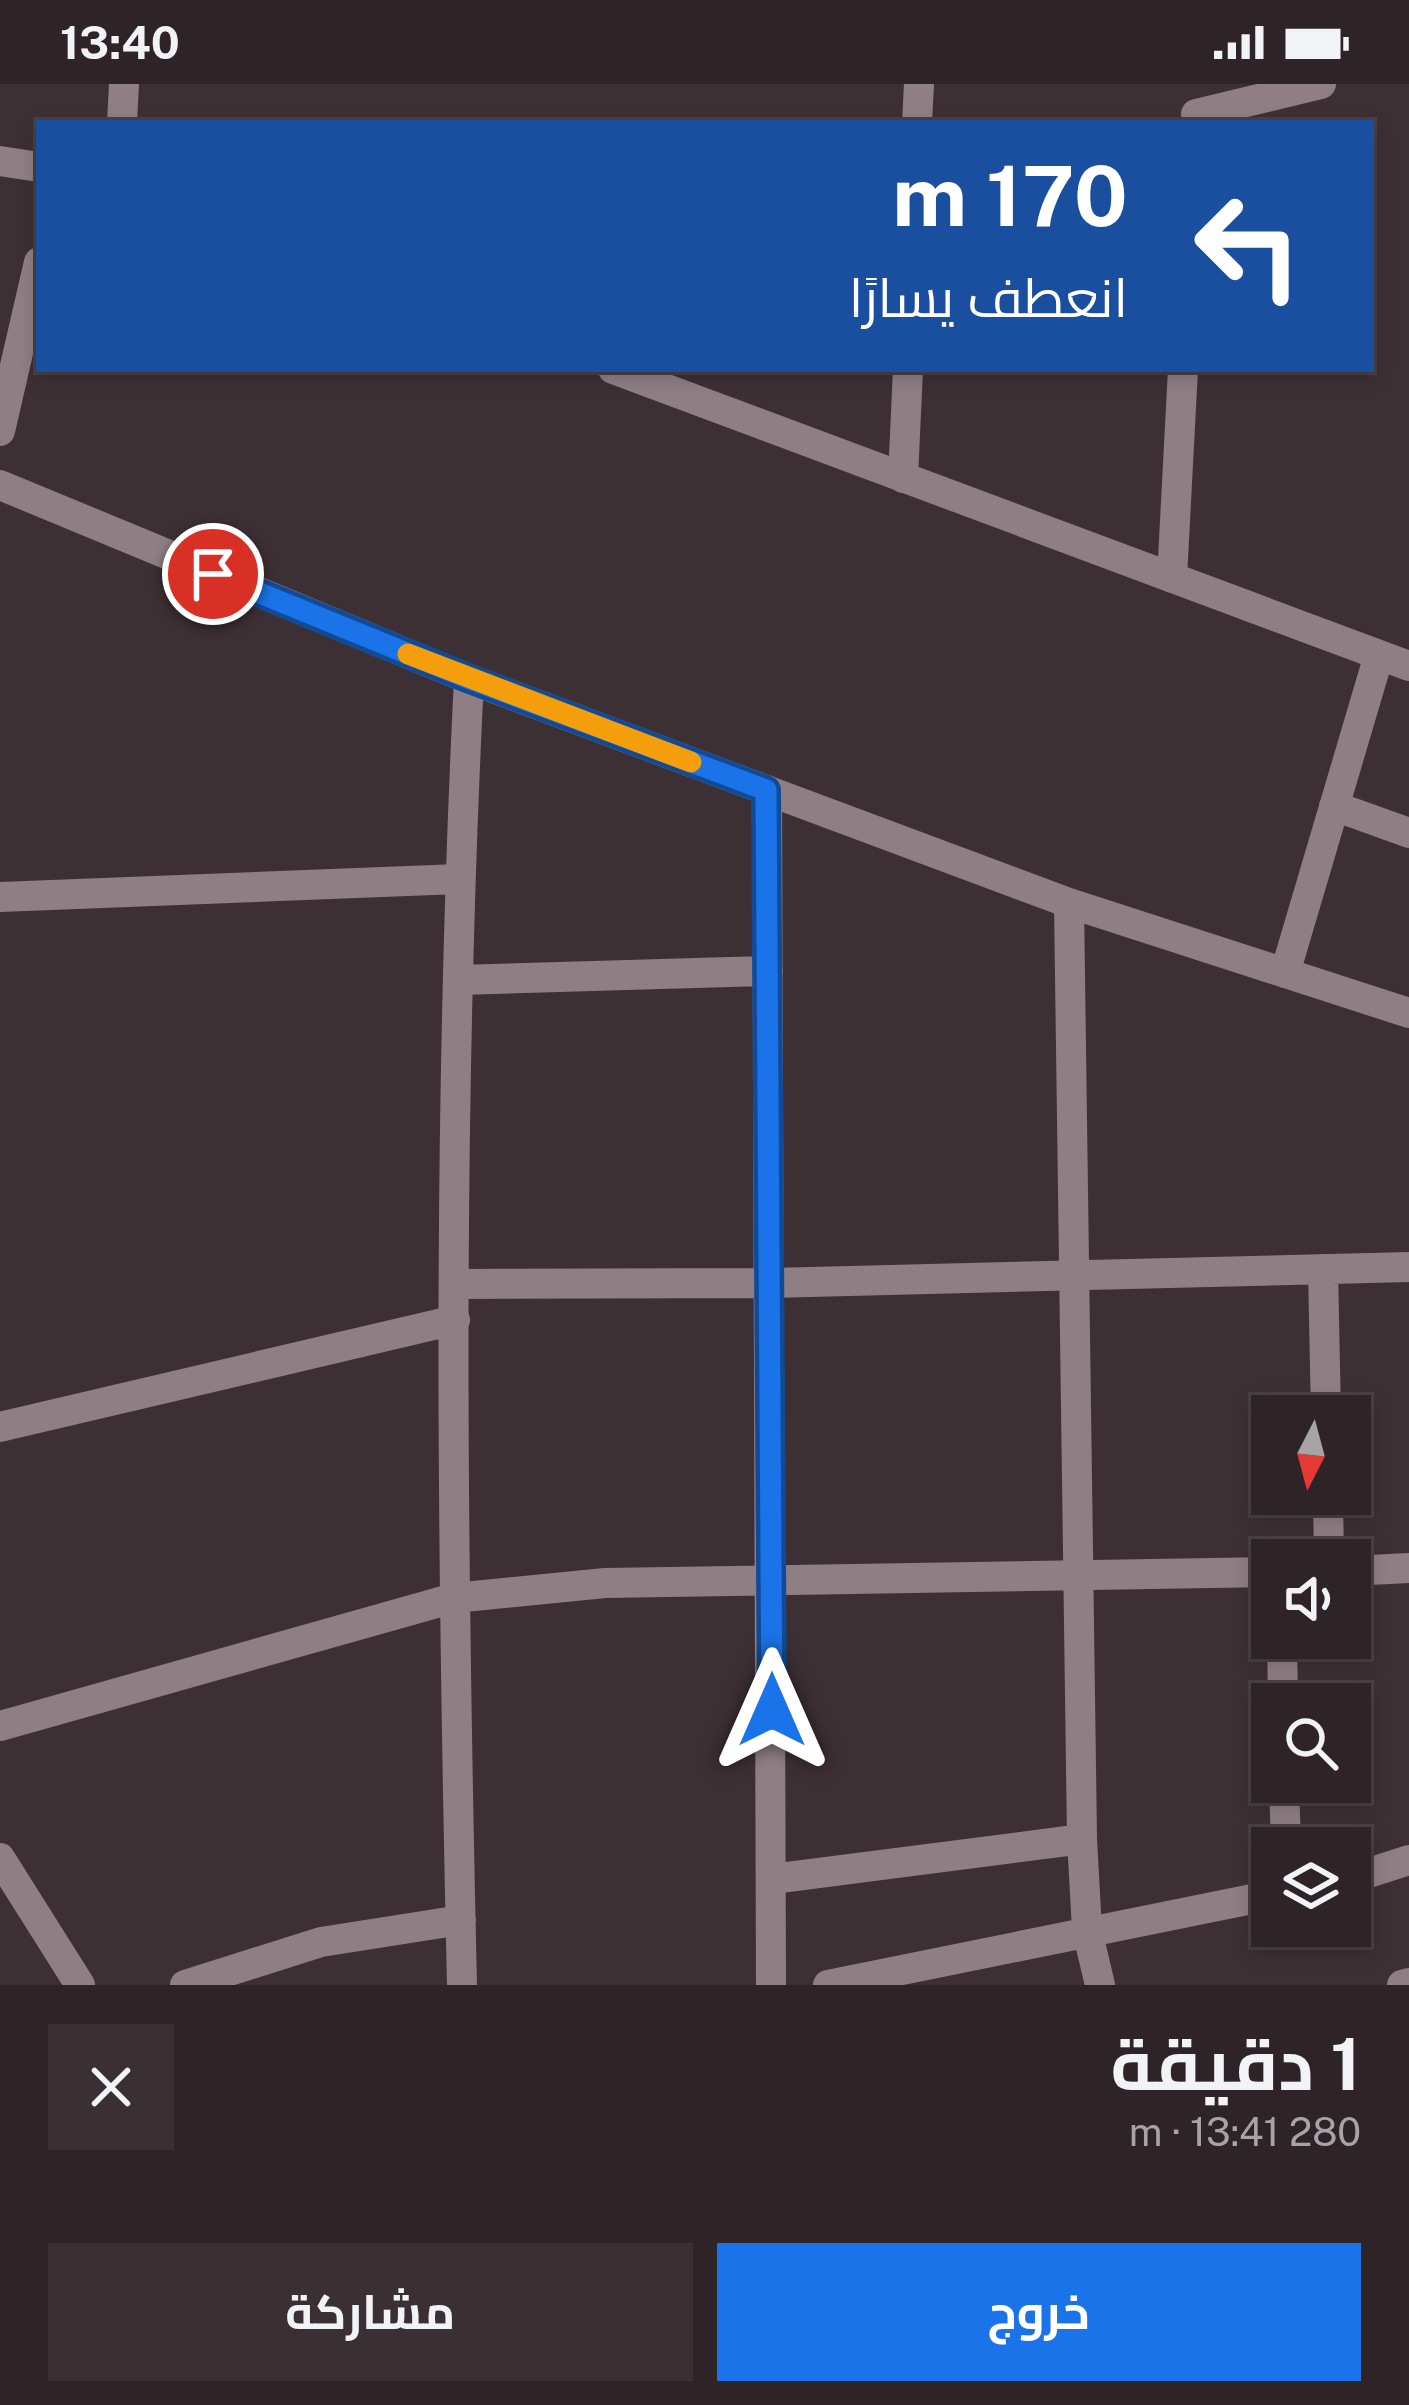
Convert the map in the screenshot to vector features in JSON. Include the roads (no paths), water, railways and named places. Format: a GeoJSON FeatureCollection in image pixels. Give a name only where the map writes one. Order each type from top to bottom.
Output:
{"type":"FeatureCollection","features":[{"type":"Feature","properties":{"kind":"street"},"geometry":{"type":"LineString","coordinates":[[122,120],[124,84]]}},
{"type":"Feature","properties":{"kind":"street"},"geometry":{"type":"LineString","coordinates":[[917,120],[919,84]]}},
{"type":"Feature","properties":{"kind":"street"},"geometry":{"type":"LineString","coordinates":[[1196,107],[1321,84]]}},
{"type":"Feature","properties":{"kind":"street"},"geometry":{"type":"LineString","coordinates":[[0,160],[36,166]]}},
{"type":"Feature","properties":{"kind":"street"},"geometry":{"type":"LineString","coordinates":[[1,424],[36,275]]}},
{"type":"Feature","properties":{"kind":"street"},"geometry":{"type":"LineString","coordinates":[[621,372],[1409,666]]}},
{"type":"Feature","properties":{"kind":"street"},"geometry":{"type":"LineString","coordinates":[[903,478],[908,372]]}},
{"type":"Feature","properties":{"kind":"street"},"geometry":{"type":"LineString","coordinates":[[1172,578],[1183,372]]}},
{"type":"Feature","properties":{"kind":"street"},"geometry":{"type":"LineString","coordinates":[[0,485],[470,679],[766,790],[1070,903],[1409,1013]]}},
{"type":"Feature","properties":{"kind":"street"},"geometry":{"type":"LineString","coordinates":[[1285,973],[1379,656]]}},
{"type":"Feature","properties":{"kind":"street"},"geometry":{"type":"LineString","coordinates":[[462,1985],[454,1598],[455,1285],[459,879],[470,679]]}},
{"type":"Feature","properties":{"kind":"street"},"geometry":{"type":"LineString","coordinates":[[766,790],[771,1985]]}},
{"type":"Feature","properties":{"kind":"street"},"geometry":{"type":"LineString","coordinates":[[1334,806],[1409,833]]}},
{"type":"Feature","properties":{"kind":"street"},"geometry":{"type":"LineString","coordinates":[[0,897],[459,879]]}},
{"type":"Feature","properties":{"kind":"street"},"geometry":{"type":"LineString","coordinates":[[1070,903],[1082,1839],[1087,1930],[1100,1985]]}},
{"type":"Feature","properties":{"kind":"street"},"geometry":{"type":"LineString","coordinates":[[458,980],[768,971]]}},
{"type":"Feature","properties":{"kind":"street"},"geometry":{"type":"LineString","coordinates":[[455,1285],[770,1283],[1409,1267]]}},
{"type":"Feature","properties":{"kind":"street"},"geometry":{"type":"LineString","coordinates":[[1323,1269],[1326,1395]]}},
{"type":"Feature","properties":{"kind":"street"},"geometry":{"type":"LineString","coordinates":[[0,1427],[455,1320]]}},
{"type":"Feature","properties":{"kind":"street"},"geometry":{"type":"LineString","coordinates":[[1371,1569],[1409,1568]]}},
{"type":"Feature","properties":{"kind":"street"},"geometry":{"type":"LineString","coordinates":[[0,1726],[454,1598],[605,1583],[1251,1572]]}},
{"type":"Feature","properties":{"kind":"street"},"geometry":{"type":"LineString","coordinates":[[772,1879],[1082,1839]]}},
{"type":"Feature","properties":{"kind":"street"},"geometry":{"type":"LineString","coordinates":[[1371,1872],[1409,1860]]}},
{"type":"Feature","properties":{"kind":"street"},"geometry":{"type":"LineString","coordinates":[[4,1874],[80,1985]]}},
{"type":"Feature","properties":{"kind":"street"},"geometry":{"type":"LineString","coordinates":[[828,1985],[919,1976],[1087,1930],[1251,1899]]}},
{"type":"Feature","properties":{"kind":"street"},"geometry":{"type":"LineString","coordinates":[[185,1985],[321,1942],[460,1920]]}}]}
